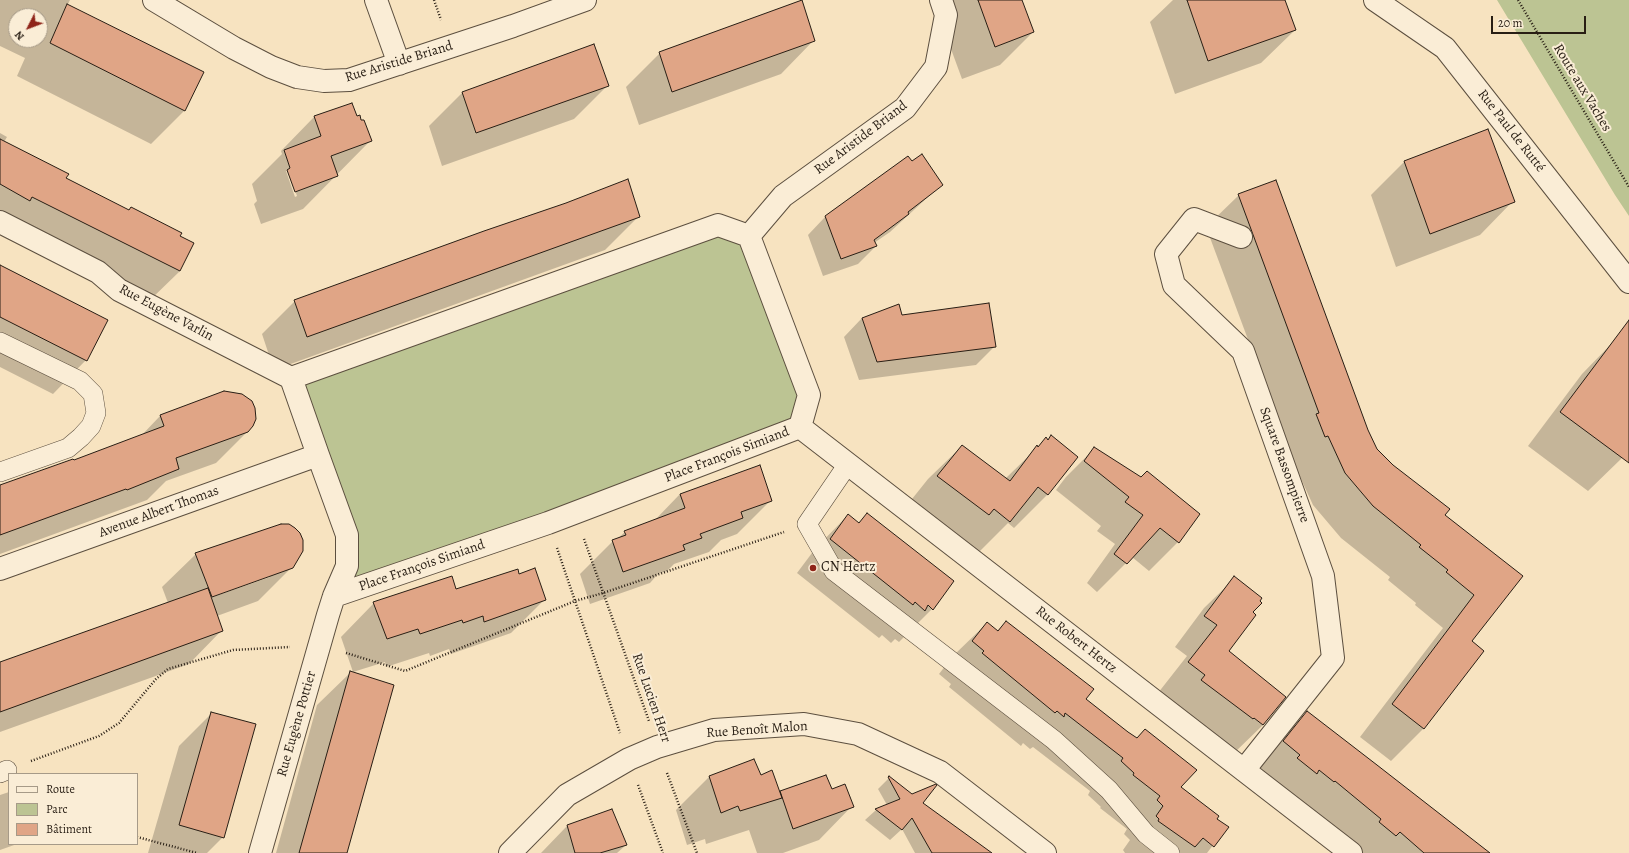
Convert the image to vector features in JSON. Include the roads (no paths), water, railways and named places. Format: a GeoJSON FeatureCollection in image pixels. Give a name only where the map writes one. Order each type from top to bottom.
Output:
{"type":"FeatureCollection","features":[{"type":"Feature","properties":{"kind":"street","name":"Rue Aristide Briand"},"geometry":{"type":"LineString","coordinates":[[154,0],[234,48],[271,67],[297,77],[324,81],[349,80],[584,0]]}},
{"type":"Feature","properties":{"kind":"street"},"geometry":{"type":"LineString","coordinates":[[376,0],[399,64]]}},
{"type":"Feature","properties":{"kind":"street","name":"Rue Aristide Briand"},"geometry":{"type":"LineString","coordinates":[[749,236],[783,196],[905,108],[936,67],[946,15],[941,0]]}},
{"type":"Feature","properties":{"kind":"street","name":"Rue Paul de Rutté"},"geometry":{"type":"LineString","coordinates":[[1375,0],[1445,48],[1629,282]]}},
{"type":"Feature","properties":{"kind":"street","name":"Square Bassompierre"},"geometry":{"type":"LineString","coordinates":[[1241,237],[1194,218],[1166,254],[1174,285],[1243,351],[1323,576],[1334,658],[1244,770]]}},
{"type":"Feature","properties":{"kind":"street","name":"Rue Eugène Varlin"},"geometry":{"type":"LineString","coordinates":[[0,222],[98,272],[119,290],[291,378]]}},
{"type":"Feature","properties":{"kind":"street"},"geometry":{"type":"LineString","coordinates":[[291,378],[718,226],[749,236]]}},
{"type":"Feature","properties":{"kind":"street","name":"Place François Simiand"},"geometry":{"type":"LineString","coordinates":[[334,596],[548,523],[800,427],[809,395],[749,236]]}},
{"type":"Feature","properties":{"kind":"street","name":"Place François Simiand"},"geometry":{"type":"LineString","coordinates":[[291,378],[347,535],[347,566],[334,596]]}},
{"type":"Feature","properties":{"kind":"street","name":"Rue Robert Hertz"},"geometry":{"type":"LineString","coordinates":[[800,427],[1351,853]]}},
{"type":"Feature","properties":{"kind":"street","name":"Avenue Albert Thomas"},"geometry":{"type":"LineString","coordinates":[[0,569],[318,455]]}},
{"type":"Feature","properties":{"kind":"street","name":"Rue Eugène Pottier"},"geometry":{"type":"LineString","coordinates":[[260,853],[334,596]]}},
{"type":"Feature","properties":{"kind":"street","name":"Rue Benoît Malon"},"geometry":{"type":"LineString","coordinates":[[510,853],[567,795],[629,759],[657,747],[714,730],[804,724],[858,734],[940,772],[1045,853]]}},
{"type":"Feature","properties":{"kind":"lane"},"geometry":{"type":"LineString","coordinates":[[0,342],[80,381],[93,394],[96,413],[91,426],[68,448],[0,472]]}},
{"type":"Feature","properties":{"kind":"lane"},"geometry":{"type":"LineString","coordinates":[[848,464],[807,524],[834,570],[1054,740],[1109,790],[1146,834],[1170,853]]}},
{"type":"Feature","properties":{"kind":"place","name":"CN Hertz"},"geometry":{"type":"Point","coordinates":[813,568]}}]}
